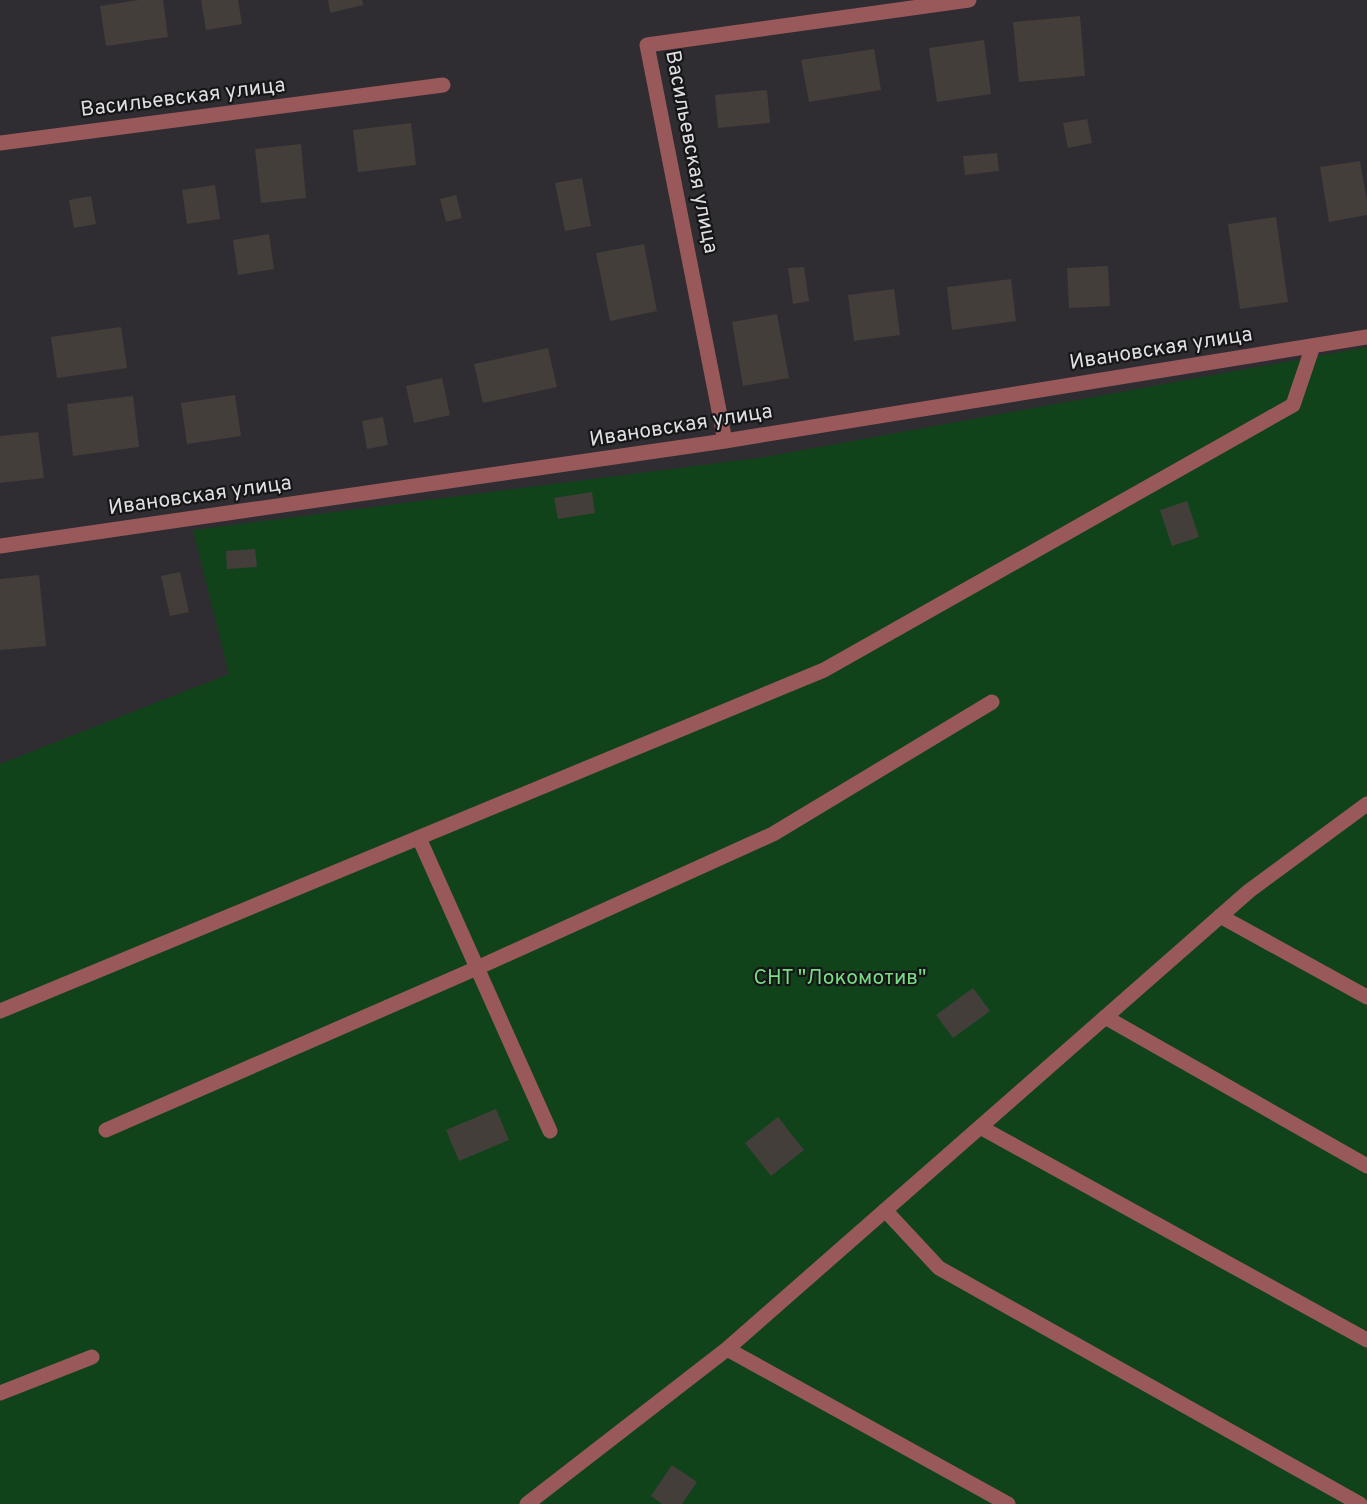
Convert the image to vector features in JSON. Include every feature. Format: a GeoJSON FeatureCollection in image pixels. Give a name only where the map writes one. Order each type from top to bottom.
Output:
{"type":"FeatureCollection","features":[{"type":"Feature","properties":{"kind":"street","name":"Васильевская улица"},"geometry":{"type":"LineString","coordinates":[[725,441],[647,45],[969,0]]}},
{"type":"Feature","properties":{"kind":"street","name":"Васильевская улица"},"geometry":{"type":"LineString","coordinates":[[0,143],[443,86]]}},
{"type":"Feature","properties":{"kind":"street","name":"Ивановская улица"},"geometry":{"type":"LineString","coordinates":[[0,546],[725,441],[1367,337]]}},
{"type":"Feature","properties":{"kind":"street"},"geometry":{"type":"LineString","coordinates":[[0,1011],[824,670],[1293,405],[1313,346]]}},
{"type":"Feature","properties":{"kind":"street"},"geometry":{"type":"LineString","coordinates":[[106,1130],[477,968],[773,834],[992,702]]}},
{"type":"Feature","properties":{"kind":"street"},"geometry":{"type":"LineString","coordinates":[[527,1504],[727,1349],[1249,891],[1367,804]]}},
{"type":"Feature","properties":{"kind":"street"},"geometry":{"type":"LineString","coordinates":[[419,838],[550,1131]]}},
{"type":"Feature","properties":{"kind":"street"},"geometry":{"type":"LineString","coordinates":[[1220,916],[1367,997]]}},
{"type":"Feature","properties":{"kind":"street"},"geometry":{"type":"LineString","coordinates":[[1105,1017],[1367,1166]]}},
{"type":"Feature","properties":{"kind":"street"},"geometry":{"type":"LineString","coordinates":[[980,1127],[1367,1340]]}},
{"type":"Feature","properties":{"kind":"street"},"geometry":{"type":"LineString","coordinates":[[885,1210],[939,1268],[1360,1504]]}},
{"type":"Feature","properties":{"kind":"street"},"geometry":{"type":"LineString","coordinates":[[727,1349],[1008,1504]]}},
{"type":"Feature","properties":{"kind":"street"},"geometry":{"type":"LineString","coordinates":[[0,1393],[92,1357]]}},
{"type":"Feature","properties":{"kind":"green space","name":"СНТ \"Локомотив\""},"geometry":{"type":"Polygon","coordinates":[[[1367,347],[1367,1504],[0,1504],[0,764],[229,674],[193,530],[765,457],[1367,347]]]}},
{"type":"Feature","properties":{"kind":"building"},"geometry":{"type":"Polygon","coordinates":[[[139,0],[163,0],[168,37],[106,46],[100,6],[139,0]]]}},
{"type":"Feature","properties":{"kind":"building"},"geometry":{"type":"Polygon","coordinates":[[[201,0],[238,0],[242,24],[206,30],[201,0]]]}},
{"type":"Feature","properties":{"kind":"building"},"geometry":{"type":"Polygon","coordinates":[[[328,0],[362,0],[363,5],[330,13],[328,0]]]}},
{"type":"Feature","properties":{"kind":"building"},"geometry":{"type":"Polygon","coordinates":[[[1080,16],[1085,76],[1019,82],[1013,22],[1080,16]]]}},
{"type":"Feature","properties":{"kind":"building"},"geometry":{"type":"Polygon","coordinates":[[[984,40],[991,94],[937,102],[929,48],[984,40]]]}},
{"type":"Feature","properties":{"kind":"building"},"geometry":{"type":"Polygon","coordinates":[[[874,49],[881,90],[809,102],[801,60],[874,49]]]}},
{"type":"Feature","properties":{"kind":"building"},"geometry":{"type":"Polygon","coordinates":[[[767,90],[770,123],[718,128],[715,95],[767,90]]]}},
{"type":"Feature","properties":{"kind":"building"},"geometry":{"type":"Polygon","coordinates":[[[1087,119],[1092,143],[1068,148],[1063,123],[1087,119]]]}},
{"type":"Feature","properties":{"kind":"building"},"geometry":{"type":"Polygon","coordinates":[[[411,123],[416,165],[358,172],[353,130],[411,123]]]}},
{"type":"Feature","properties":{"kind":"building"},"geometry":{"type":"Polygon","coordinates":[[[301,144],[306,198],[261,203],[255,149],[301,144]]]}},
{"type":"Feature","properties":{"kind":"building"},"geometry":{"type":"Polygon","coordinates":[[[997,153],[999,171],[965,175],[963,156],[997,153]]]}},
{"type":"Feature","properties":{"kind":"building"},"geometry":{"type":"Polygon","coordinates":[[[1360,161],[1367,215],[1329,222],[1320,167],[1360,161]]]}},
{"type":"Feature","properties":{"kind":"building"},"geometry":{"type":"Polygon","coordinates":[[[582,178],[591,226],[565,231],[555,183],[582,178]]]}},
{"type":"Feature","properties":{"kind":"building"},"geometry":{"type":"Polygon","coordinates":[[[215,185],[220,219],[187,224],[182,190],[215,185]]]}},
{"type":"Feature","properties":{"kind":"building"},"geometry":{"type":"Polygon","coordinates":[[[456,195],[462,218],[446,222],[440,199],[456,195]]]}},
{"type":"Feature","properties":{"kind":"building"},"geometry":{"type":"Polygon","coordinates":[[[91,196],[96,224],[74,228],[69,200],[91,196]]]}},
{"type":"Feature","properties":{"kind":"building"},"geometry":{"type":"Polygon","coordinates":[[[1276,217],[1288,302],[1240,309],[1228,224],[1276,217]]]}},
{"type":"Feature","properties":{"kind":"building"},"geometry":{"type":"Polygon","coordinates":[[[269,234],[274,269],[238,275],[233,240],[269,234]]]}},
{"type":"Feature","properties":{"kind":"building"},"geometry":{"type":"Polygon","coordinates":[[[644,244],[657,311],[610,321],[596,253],[644,244]]]}},
{"type":"Feature","properties":{"kind":"building"},"geometry":{"type":"Polygon","coordinates":[[[1108,266],[1110,306],[1069,308],[1067,268],[1108,266]]]}},
{"type":"Feature","properties":{"kind":"building"},"geometry":{"type":"Polygon","coordinates":[[[804,267],[809,301],[793,304],[788,268],[804,267]]]}},
{"type":"Feature","properties":{"kind":"building"},"geometry":{"type":"Polygon","coordinates":[[[1011,279],[1016,321],[952,330],[947,287],[1011,279]]]}},
{"type":"Feature","properties":{"kind":"building"},"geometry":{"type":"Polygon","coordinates":[[[894,289],[900,335],[854,341],[848,295],[894,289]]]}},
{"type":"Feature","properties":{"kind":"building"},"geometry":{"type":"Polygon","coordinates":[[[777,314],[789,378],[743,386],[732,322],[777,314]]]}},
{"type":"Feature","properties":{"kind":"building"},"geometry":{"type":"Polygon","coordinates":[[[121,327],[127,368],[57,378],[51,337],[121,327]]]}},
{"type":"Feature","properties":{"kind":"building"},"geometry":{"type":"Polygon","coordinates":[[[548,348],[557,387],[483,403],[474,364],[548,348]]]}},
{"type":"Feature","properties":{"kind":"building"},"geometry":{"type":"Polygon","coordinates":[[[442,378],[450,415],[414,423],[406,386],[442,378]]]}},
{"type":"Feature","properties":{"kind":"building"},"geometry":{"type":"Polygon","coordinates":[[[235,395],[241,436],[187,444],[181,403],[235,395]]]}},
{"type":"Feature","properties":{"kind":"building"},"geometry":{"type":"Polygon","coordinates":[[[133,396],[139,447],[73,456],[67,404],[133,396]]]}},
{"type":"Feature","properties":{"kind":"building"},"geometry":{"type":"Polygon","coordinates":[[[383,417],[388,445],[367,449],[362,421],[383,417]]]}},
{"type":"Feature","properties":{"kind":"building"},"geometry":{"type":"Polygon","coordinates":[[[38,432],[44,478],[0,483],[0,436],[38,432]]]}},
{"type":"Feature","properties":{"kind":"building"},"geometry":{"type":"Polygon","coordinates":[[[592,492],[595,513],[558,519],[554,498],[592,492]]]}},
{"type":"Feature","properties":{"kind":"building"},"geometry":{"type":"Polygon","coordinates":[[[1187,501],[1199,537],[1172,546],[1160,510],[1187,501]]]}},
{"type":"Feature","properties":{"kind":"building"},"geometry":{"type":"Polygon","coordinates":[[[255,549],[257,567],[227,569],[226,551],[255,549]]]}},
{"type":"Feature","properties":{"kind":"building"},"geometry":{"type":"Polygon","coordinates":[[[180,572],[189,612],[170,616],[161,576],[180,572]]]}},
{"type":"Feature","properties":{"kind":"building"},"geometry":{"type":"Polygon","coordinates":[[[39,575],[46,646],[0,650],[0,579],[39,575]]]}},
{"type":"Feature","properties":{"kind":"building"},"geometry":{"type":"Polygon","coordinates":[[[973,988],[990,1011],[953,1038],[936,1015],[973,988]]]}},
{"type":"Feature","properties":{"kind":"building"},"geometry":{"type":"Polygon","coordinates":[[[496,1109],[509,1140],[459,1161],[446,1130],[496,1109]]]}},
{"type":"Feature","properties":{"kind":"building"},"geometry":{"type":"Polygon","coordinates":[[[778,1117],[804,1150],[771,1176],[745,1143],[778,1117]]]}},
{"type":"Feature","properties":{"kind":"building"},"geometry":{"type":"Polygon","coordinates":[[[672,1465],[697,1482],[682,1504],[662,1504],[651,1496],[672,1465]]]}}]}
